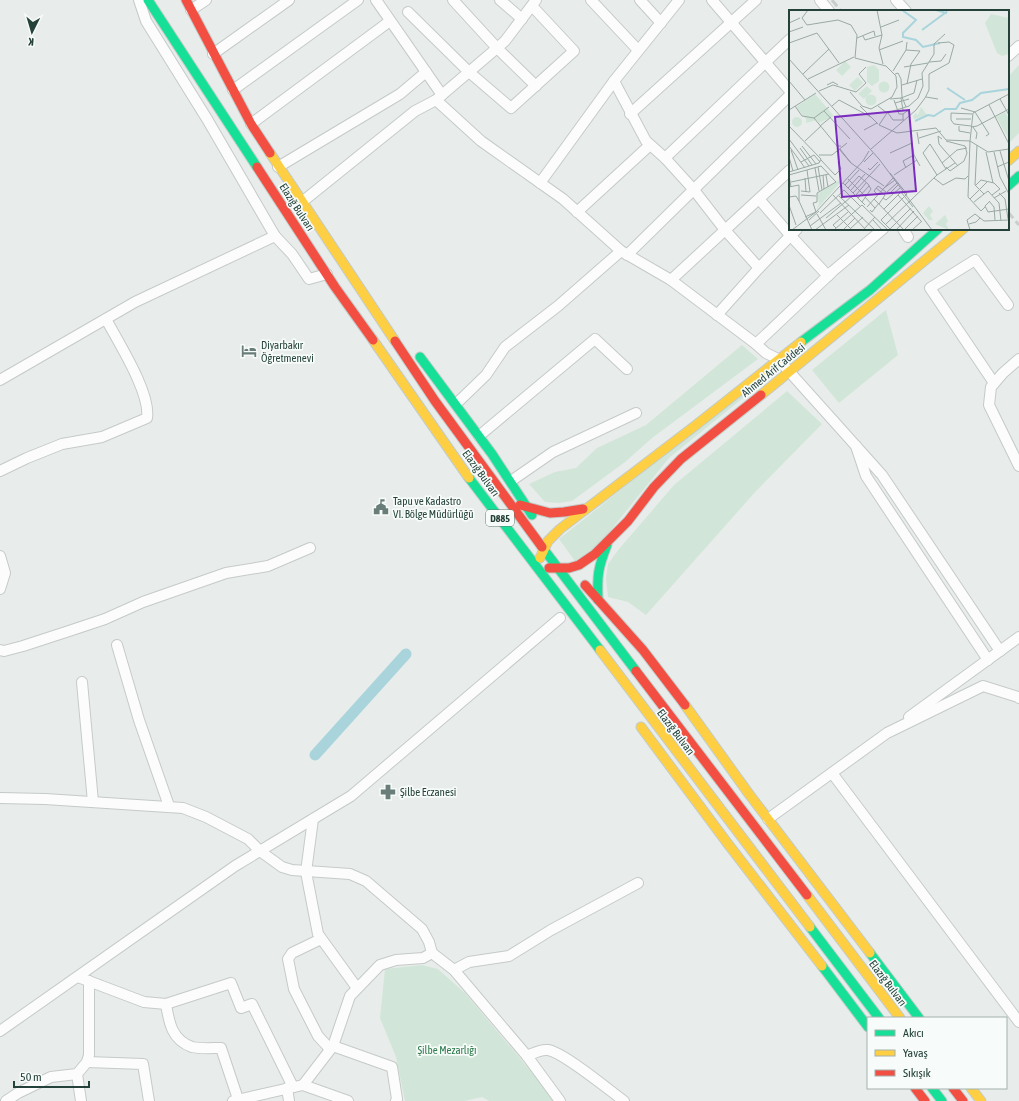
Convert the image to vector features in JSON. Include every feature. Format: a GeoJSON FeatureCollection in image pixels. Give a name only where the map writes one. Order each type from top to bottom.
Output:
{"type":"FeatureCollection","features":[{"type":"Feature","properties":{"kind":"main road","name":"Elazığ Bulvarı"},"geometry":{"type":"LineString","coordinates":[[148,0],[327,274],[354,314],[406,384],[468,476],[878,1017]]}},
{"type":"Feature","properties":{"kind":"main road","name":"Elazığ Bulvarı"},"geometry":{"type":"LineString","coordinates":[[186,0],[251,124],[278,167],[435,401],[544,550],[899,1017]]}},
{"type":"Feature","properties":{"kind":"main road"},"geometry":{"type":"LineString","coordinates":[[1009,160],[1019,151]]}},
{"type":"Feature","properties":{"kind":"main road"},"geometry":{"type":"LineString","coordinates":[[1009,185],[1019,176]]}},
{"type":"Feature","properties":{"kind":"main road","name":"Ahmed Arif Caddesi"},"geometry":{"type":"LineString","coordinates":[[937,230],[870,290],[778,359],[560,529],[548,541],[535,564],[549,568],[558,568],[574,573],[579,565],[595,554],[628,521],[654,487],[681,459],[790,372],[963,230]]}},
{"type":"Feature","properties":{"kind":"main road"},"geometry":{"type":"LineString","coordinates":[[364,295],[403,336]]}},
{"type":"Feature","properties":{"kind":"main road"},"geometry":{"type":"LineString","coordinates":[[354,314],[375,358],[392,384]]}},
{"type":"Feature","properties":{"kind":"main road"},"geometry":{"type":"LineString","coordinates":[[413,348],[512,481],[548,541],[574,573],[643,650],[681,699],[768,819],[918,1017]]}},
{"type":"Feature","properties":{"kind":"main road","name":"Ahmed Arif Caddesi"},"geometry":{"type":"LineString","coordinates":[[510,504],[527,506],[544,512],[557,513],[572,512],[586,508]]}},
{"type":"Feature","properties":{"kind":"main road","name":"Ahmed Arif Caddesi"},"geometry":{"type":"LineString","coordinates":[[598,600],[596,577],[599,565],[609,541]]}},
{"type":"Feature","properties":{"kind":"main road"},"geometry":{"type":"LineString","coordinates":[[634,718],[867,1026]]}},
{"type":"Feature","properties":{"kind":"main road"},"geometry":{"type":"LineString","coordinates":[[732,826],[763,890]]}},
{"type":"Feature","properties":{"kind":"main road"},"geometry":{"type":"LineString","coordinates":[[916,1089],[924,1101]]}},
{"type":"Feature","properties":{"kind":"main road"},"geometry":{"type":"LineString","coordinates":[[933,1089],[942,1101]]}},
{"type":"Feature","properties":{"kind":"main road"},"geometry":{"type":"LineString","coordinates":[[954,1089],[963,1101]]}},
{"type":"Feature","properties":{"kind":"main road"},"geometry":{"type":"LineString","coordinates":[[972,1089],[981,1101]]}},
{"type":"Feature","properties":{"kind":"street"},"geometry":{"type":"LineString","coordinates":[[138,0],[146,21],[207,119],[275,236],[292,254],[309,279],[327,274]]}},
{"type":"Feature","properties":{"kind":"street"},"geometry":{"type":"LineString","coordinates":[[191,10],[204,0]]}},
{"type":"Feature","properties":{"kind":"street"},"geometry":{"type":"LineString","coordinates":[[213,54],[289,0]]}},
{"type":"Feature","properties":{"kind":"street"},"geometry":{"type":"LineString","coordinates":[[232,90],[358,0]]}},
{"type":"Feature","properties":{"kind":"street"},"geometry":{"type":"LineString","coordinates":[[376,0],[426,72],[439,98],[481,141],[563,199],[624,253],[671,280],[766,353],[778,359],[882,475],[1000,651]]}},
{"type":"Feature","properties":{"kind":"street"},"geometry":{"type":"LineString","coordinates":[[452,0],[496,48],[536,86]]}},
{"type":"Feature","properties":{"kind":"street"},"geometry":{"type":"LineString","coordinates":[[500,0],[522,19]]}},
{"type":"Feature","properties":{"kind":"street"},"geometry":{"type":"LineString","coordinates":[[591,0],[638,50]]}},
{"type":"Feature","properties":{"kind":"street"},"geometry":{"type":"LineString","coordinates":[[640,0],[660,23]]}},
{"type":"Feature","properties":{"kind":"street"},"geometry":{"type":"LineString","coordinates":[[540,183],[614,81],[679,0]]}},
{"type":"Feature","properties":{"kind":"street"},"geometry":{"type":"LineString","coordinates":[[712,0],[789,90]]}},
{"type":"Feature","properties":{"kind":"street"},"geometry":{"type":"LineString","coordinates":[[630,114],[756,0]]}},
{"type":"Feature","properties":{"kind":"street"},"geometry":{"type":"LineString","coordinates":[[820,0],[828,10]]}},
{"type":"Feature","properties":{"kind":"street"},"geometry":{"type":"LineString","coordinates":[[896,0],[905,10]]}},
{"type":"Feature","properties":{"kind":"street"},"geometry":{"type":"LineString","coordinates":[[302,202],[415,111],[439,98],[469,72],[496,48],[505,41],[534,3],[574,50],[512,108],[469,72],[408,12]]}},
{"type":"Feature","properties":{"kind":"street"},"geometry":{"type":"LineString","coordinates":[[251,124],[390,21]]}},
{"type":"Feature","properties":{"kind":"street"},"geometry":{"type":"LineString","coordinates":[[665,158],[789,40]]}},
{"type":"Feature","properties":{"kind":"street"},"geometry":{"type":"LineString","coordinates":[[1009,55],[1019,46]]}},
{"type":"Feature","properties":{"kind":"street"},"geometry":{"type":"LineString","coordinates":[[278,167],[400,94],[426,72]]}},
{"type":"Feature","properties":{"kind":"street"},"geometry":{"type":"LineString","coordinates":[[614,81],[646,142],[665,158],[694,190],[725,230],[759,268]]}},
{"type":"Feature","properties":{"kind":"street"},"geometry":{"type":"LineString","coordinates":[[456,404],[486,375],[505,347],[624,253],[694,190],[789,96]]}},
{"type":"Feature","properties":{"kind":"street"},"geometry":{"type":"LineString","coordinates":[[577,212],[650,145]]}},
{"type":"Feature","properties":{"kind":"street"},"geometry":{"type":"LineString","coordinates":[[671,280],[789,171]]}},
{"type":"Feature","properties":{"kind":"street"},"geometry":{"type":"LineString","coordinates":[[759,198],[789,228]]}},
{"type":"Feature","properties":{"kind":"street"},"geometry":{"type":"LineString","coordinates":[[756,344],[828,276],[882,230]]}},
{"type":"Feature","properties":{"kind":"street"},"geometry":{"type":"LineString","coordinates":[[717,314],[793,232],[828,276]]}},
{"type":"Feature","properties":{"kind":"street"},"geometry":{"type":"LineString","coordinates":[[0,380],[135,302],[275,236]]}},
{"type":"Feature","properties":{"kind":"street"},"geometry":{"type":"LineString","coordinates":[[994,383],[930,288],[975,260],[1008,305]]}},
{"type":"Feature","properties":{"kind":"street"},"geometry":{"type":"LineString","coordinates":[[0,471],[62,444],[102,437],[147,418],[148,410],[139,381],[106,319]]}},
{"type":"Feature","properties":{"kind":"street"},"geometry":{"type":"LineString","coordinates":[[478,436],[595,339],[627,369]]}},
{"type":"Feature","properties":{"kind":"street"},"geometry":{"type":"LineString","coordinates":[[1019,359],[1003,373],[991,387],[989,405],[1019,466]]}},
{"type":"Feature","properties":{"kind":"street"},"geometry":{"type":"LineString","coordinates":[[512,481],[553,452],[636,413]]}},
{"type":"Feature","properties":{"kind":"street"},"geometry":{"type":"LineString","coordinates":[[856,446],[866,476],[988,660]]}},
{"type":"Feature","properties":{"kind":"street"},"geometry":{"type":"LineString","coordinates":[[0,650],[4,651],[23,646],[98,621],[143,602],[226,573],[268,566],[310,548]]}},
{"type":"Feature","properties":{"kind":"street"},"geometry":{"type":"LineString","coordinates":[[0,556],[5,573],[0,589]]}},
{"type":"Feature","properties":{"kind":"street"},"geometry":{"type":"LineString","coordinates":[[0,1031],[235,866],[351,796],[560,618]]}},
{"type":"Feature","properties":{"kind":"street"},"geometry":{"type":"LineString","coordinates":[[768,819],[1019,637]]}},
{"type":"Feature","properties":{"kind":"street"},"geometry":{"type":"LineString","coordinates":[[117,644],[139,720],[169,806]]}},
{"type":"Feature","properties":{"kind":"street"},"geometry":{"type":"LineString","coordinates":[[82,682],[93,802]]}},
{"type":"Feature","properties":{"kind":"street"},"geometry":{"type":"LineString","coordinates":[[887,733],[983,686],[1019,698]]}},
{"type":"Feature","properties":{"kind":"street"},"geometry":{"type":"LineString","coordinates":[[832,773],[1019,1022]]}},
{"type":"Feature","properties":{"kind":"street"},"geometry":{"type":"LineString","coordinates":[[0,798],[169,806],[183,808],[206,817],[248,839],[260,851],[282,867],[306,872],[350,874],[366,881],[422,929],[429,942],[432,953],[454,970],[527,1056],[560,1101]]}},
{"type":"Feature","properties":{"kind":"street"},"geometry":{"type":"LineString","coordinates":[[313,819],[306,872],[318,934],[357,988]]}},
{"type":"Feature","properties":{"kind":"street"},"geometry":{"type":"LineString","coordinates":[[454,970],[469,962],[509,956],[551,930],[638,883]]}},
{"type":"Feature","properties":{"kind":"street"},"geometry":{"type":"LineString","coordinates":[[321,939],[292,953],[288,959],[294,989],[318,1036],[331,1047],[392,1067],[397,1099],[396,1101]]}},
{"type":"Feature","properties":{"kind":"street"},"geometry":{"type":"LineString","coordinates":[[289,1101],[294,1087],[331,1047],[350,996],[380,964],[396,960],[423,958],[432,953]]}},
{"type":"Feature","properties":{"kind":"street"},"geometry":{"type":"LineString","coordinates":[[78,977],[144,1002],[166,1004],[231,983],[241,1008],[252,1004],[294,1087]]}},
{"type":"Feature","properties":{"kind":"street"},"geometry":{"type":"LineString","coordinates":[[6,1101],[18,1093],[51,1077],[77,1074],[87,1062],[89,1055],[89,981]]}},
{"type":"Feature","properties":{"kind":"street"},"geometry":{"type":"LineString","coordinates":[[166,1004],[173,1033],[181,1040],[193,1047],[221,1048],[235,1100],[294,1087],[348,1101]]}},
{"type":"Feature","properties":{"kind":"street"},"geometry":{"type":"LineString","coordinates":[[527,1056],[540,1050],[550,1050],[566,1058],[624,1101]]}},
{"type":"Feature","properties":{"kind":"street"},"geometry":{"type":"LineString","coordinates":[[87,1062],[143,1064],[149,1101]]}},
{"type":"Feature","properties":{"kind":"street"},"geometry":{"type":"LineString","coordinates":[[77,1074],[81,1101]]}},
{"type":"Feature","properties":{"kind":"green space"},"geometry":{"type":"Polygon","coordinates":[[[1019,65],[1019,133],[1009,143],[1009,76],[1019,65]]]}},
{"type":"Feature","properties":{"kind":"green space"},"geometry":{"type":"Polygon","coordinates":[[[886,310],[898,355],[839,403],[812,370],[886,310]]]}},
{"type":"Feature","properties":{"kind":"green space"},"geometry":{"type":"Polygon","coordinates":[[[742,345],[758,359],[652,438],[625,462],[572,501],[559,503],[545,502],[529,484],[555,472],[576,468],[597,448],[646,425],[742,345]]]}},
{"type":"Feature","properties":{"kind":"green space"},"geometry":{"type":"Polygon","coordinates":[[[772,369],[774,373],[669,458],[598,546],[575,561],[559,539],[772,369]]]}},
{"type":"Feature","properties":{"kind":"green space"},"geometry":{"type":"Polygon","coordinates":[[[787,391],[822,424],[757,490],[646,615],[628,602],[608,597],[606,579],[608,564],[674,485],[787,391]]]}},
{"type":"Feature","properties":{"kind":"green space","name":"Şilbe Mezarlığı"},"geometry":{"type":"Polygon","coordinates":[[[422,965],[438,969],[465,993],[556,1101],[489,1101],[482,1097],[465,1101],[405,1101],[396,1057],[380,1018],[385,969],[422,965]]]}},
{"type":"Feature","properties":{"kind":"waterway"},"geometry":{"type":"LineString","coordinates":[[315,755],[406,654]]}},
{"type":"Feature","properties":{"kind":"railway"},"geometry":{"type":"LineString","coordinates":[[832,0],[840,10]]}},
{"type":"Feature","properties":{"kind":"railway"},"geometry":{"type":"LineString","coordinates":[[1009,213],[1019,225]]}},
{"type":"Feature","properties":{"kind":"traffic: fast"},"geometry":{"type":"LineString","coordinates":[[148,0],[257,167]]}},
{"type":"Feature","properties":{"kind":"traffic: fast"},"geometry":{"type":"LineString","coordinates":[[1009,185],[1019,176]]}},
{"type":"Feature","properties":{"kind":"traffic: fast"},"geometry":{"type":"LineString","coordinates":[[801,342],[870,290],[937,230]]}},
{"type":"Feature","properties":{"kind":"traffic: fast"},"geometry":{"type":"LineString","coordinates":[[420,357],[492,454],[532,515]]}},
{"type":"Feature","properties":{"kind":"traffic: fast"},"geometry":{"type":"LineString","coordinates":[[469,478],[600,650]]}},
{"type":"Feature","properties":{"kind":"traffic: fast"},"geometry":{"type":"LineString","coordinates":[[598,600],[599,572],[607,545]]}},
{"type":"Feature","properties":{"kind":"traffic: fast"},"geometry":{"type":"LineString","coordinates":[[542,547],[636,671]]}},
{"type":"Feature","properties":{"kind":"traffic: fast"},"geometry":{"type":"LineString","coordinates":[[810,927],[878,1017]]}},
{"type":"Feature","properties":{"kind":"traffic: fast"},"geometry":{"type":"LineString","coordinates":[[870,953],[918,1017]]}},
{"type":"Feature","properties":{"kind":"traffic: fast"},"geometry":{"type":"LineString","coordinates":[[822,966],[867,1026]]}},
{"type":"Feature","properties":{"kind":"traffic: fast"},"geometry":{"type":"LineString","coordinates":[[933,1089],[942,1101]]}},
{"type":"Feature","properties":{"kind":"traffic: slow"},"geometry":{"type":"LineString","coordinates":[[1009,160],[1019,151]]}},
{"type":"Feature","properties":{"kind":"traffic: slow"},"geometry":{"type":"LineString","coordinates":[[270,153],[395,341]]}},
{"type":"Feature","properties":{"kind":"traffic: slow"},"geometry":{"type":"LineString","coordinates":[[761,395],[962,230]]}},
{"type":"Feature","properties":{"kind":"traffic: slow"},"geometry":{"type":"LineString","coordinates":[[373,340],[469,478]]}},
{"type":"Feature","properties":{"kind":"traffic: slow"},"geometry":{"type":"LineString","coordinates":[[540,558],[548,541],[560,529],[696,425],[801,342]]}},
{"type":"Feature","properties":{"kind":"traffic: slow"},"geometry":{"type":"LineString","coordinates":[[600,650],[810,927]]}},
{"type":"Feature","properties":{"kind":"traffic: slow"},"geometry":{"type":"LineString","coordinates":[[685,705],[749,794],[870,953]]}},
{"type":"Feature","properties":{"kind":"traffic: slow"},"geometry":{"type":"LineString","coordinates":[[641,727],[728,844],[822,966]]}},
{"type":"Feature","properties":{"kind":"traffic: slow"},"geometry":{"type":"LineString","coordinates":[[807,895],[899,1017]]}},
{"type":"Feature","properties":{"kind":"traffic: slow"},"geometry":{"type":"LineString","coordinates":[[972,1089],[981,1101]]}},
{"type":"Feature","properties":{"kind":"traffic: jam"},"geometry":{"type":"LineString","coordinates":[[186,0],[251,124],[270,153]]}},
{"type":"Feature","properties":{"kind":"traffic: jam"},"geometry":{"type":"LineString","coordinates":[[257,167],[335,287],[373,340]]}},
{"type":"Feature","properties":{"kind":"traffic: jam"},"geometry":{"type":"LineString","coordinates":[[395,341],[435,401],[542,547]]}},
{"type":"Feature","properties":{"kind":"traffic: jam"},"geometry":{"type":"LineString","coordinates":[[549,568],[569,568],[579,565],[595,554],[628,521],[654,487],[681,459],[761,395]]}},
{"type":"Feature","properties":{"kind":"traffic: jam"},"geometry":{"type":"LineString","coordinates":[[520,505],[550,513],[583,509]]}},
{"type":"Feature","properties":{"kind":"traffic: jam"},"geometry":{"type":"LineString","coordinates":[[585,585],[643,650],[685,705]]}},
{"type":"Feature","properties":{"kind":"traffic: jam"},"geometry":{"type":"LineString","coordinates":[[636,671],[807,895]]}},
{"type":"Feature","properties":{"kind":"traffic: jam"},"geometry":{"type":"LineString","coordinates":[[916,1089],[925,1101]]}},
{"type":"Feature","properties":{"kind":"traffic: jam"},"geometry":{"type":"LineString","coordinates":[[954,1089],[963,1101]]}},
{"type":"Feature","properties":{"kind":"place","name":"Diyarbakır Öğretmenevi"},"geometry":{"type":"Point","coordinates":[249,351]}},
{"type":"Feature","properties":{"kind":"place","name":"Tapu ve Kadastro VI. Bölge Müdürlüğü"},"geometry":{"type":"Point","coordinates":[381,507]}},
{"type":"Feature","properties":{"kind":"place","name":"Şilbe Eczanesi"},"geometry":{"type":"Point","coordinates":[388,792]}}]}
